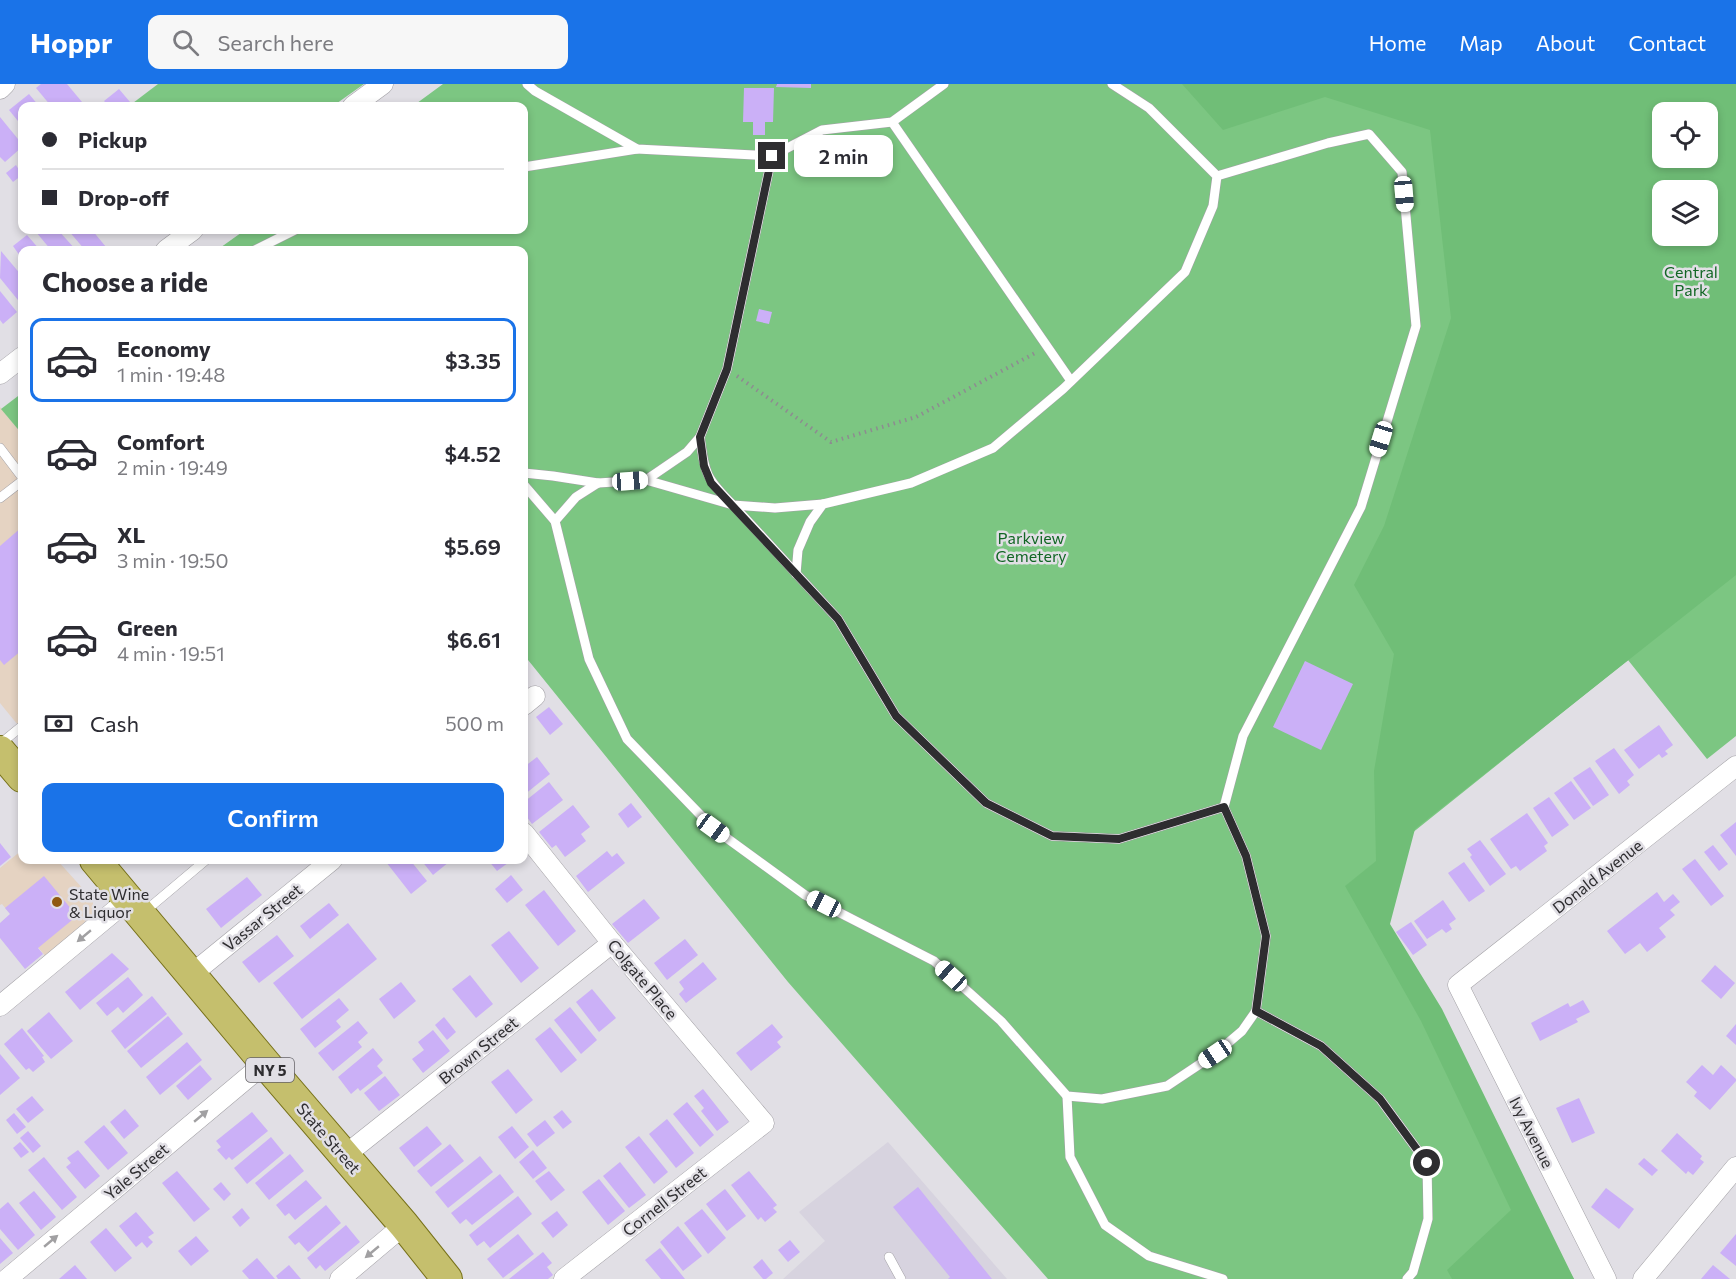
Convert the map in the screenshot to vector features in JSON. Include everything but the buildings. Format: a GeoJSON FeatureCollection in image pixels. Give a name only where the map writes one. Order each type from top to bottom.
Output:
{"type":"FeatureCollection","features":[{"type":"Feature","properties":{"kind":"main road"},"geometry":{"type":"LineString","coordinates":[[0,751],[18,772]]}},
{"type":"Feature","properties":{"kind":"main road","name":"State Street"},"geometry":{"type":"LineString","coordinates":[[98,864],[447,1279]]}},
{"type":"Feature","properties":{"kind":"street"},"geometry":{"type":"LineString","coordinates":[[0,89],[5,84]]}},
{"type":"Feature","properties":{"kind":"street"},"geometry":{"type":"LineString","coordinates":[[358,102],[383,84]]}},
{"type":"Feature","properties":{"kind":"street"},"geometry":{"type":"LineString","coordinates":[[171,246],[188,234]]}},
{"type":"Feature","properties":{"kind":"street"},"geometry":{"type":"LineString","coordinates":[[0,374],[18,360]]}},
{"type":"Feature","properties":{"kind":"street","name":"Donald Avenue"},"geometry":{"type":"LineString","coordinates":[[1458,985],[1736,766]]}},
{"type":"Feature","properties":{"kind":"street","name":"Colgate Place"},"geometry":{"type":"LineString","coordinates":[[528,838],[612,943],[764,1123]]}},
{"type":"Feature","properties":{"kind":"street","name":"Vassar Street"},"geometry":{"type":"LineString","coordinates":[[192,974],[327,864]]}},
{"type":"Feature","properties":{"kind":"street"},"geometry":{"type":"LineString","coordinates":[[0,1006],[135,906]]}},
{"type":"Feature","properties":{"kind":"street","name":"Brown Street"},"geometry":{"type":"LineString","coordinates":[[344,1156],[612,943]]}},
{"type":"Feature","properties":{"kind":"street","name":"Ivy Avenue"},"geometry":{"type":"LineString","coordinates":[[1458,985],[1606,1279]]}},
{"type":"Feature","properties":{"kind":"street","name":"Yale Street"},"geometry":{"type":"LineString","coordinates":[[7,1279],[264,1063]]}},
{"type":"Feature","properties":{"kind":"street","name":"Cornell Street"},"geometry":{"type":"LineString","coordinates":[[564,1279],[764,1123]]}},
{"type":"Feature","properties":{"kind":"street"},"geometry":{"type":"LineString","coordinates":[[1643,1279],[1736,1167]]}},
{"type":"Feature","properties":{"kind":"street"},"geometry":{"type":"LineString","coordinates":[[340,1279],[404,1225]]}},
{"type":"Feature","properties":{"kind":"lane"},"geometry":{"type":"LineString","coordinates":[[527,84],[535,91],[637,149]]}},
{"type":"Feature","properties":{"kind":"lane"},"geometry":{"type":"LineString","coordinates":[[528,166],[637,149],[772,156],[822,130],[892,122],[944,84]]}},
{"type":"Feature","properties":{"kind":"lane"},"geometry":{"type":"LineString","coordinates":[[1112,84],[1149,108],[1217,176]]}},
{"type":"Feature","properties":{"kind":"lane"},"geometry":{"type":"LineString","coordinates":[[892,122],[1071,381]]}},
{"type":"Feature","properties":{"kind":"lane"},"geometry":{"type":"LineString","coordinates":[[1067,1096],[1102,1100],[1167,1086],[1228,1043],[1242,1031],[1256,1011],[1266,936],[1246,856],[1224,807],[1243,736],[1361,507],[1416,326],[1402,172],[1369,134],[1328,143],[1217,176]]}},
{"type":"Feature","properties":{"kind":"lane"},"geometry":{"type":"LineString","coordinates":[[646,480],[687,453],[700,437],[727,369],[772,156]]}},
{"type":"Feature","properties":{"kind":"lane"},"geometry":{"type":"LineString","coordinates":[[528,474],[598,483],[646,480],[733,505],[775,508],[823,504],[911,483],[993,448],[1071,381],[1185,272],[1213,206],[1217,176]]}},
{"type":"Feature","properties":{"kind":"lane"},"geometry":{"type":"LineString","coordinates":[[263,246],[287,234]]}},
{"type":"Feature","properties":{"kind":"lane"},"geometry":{"type":"LineString","coordinates":[[700,437],[704,466],[711,483],[838,619],[896,716],[986,803],[1052,836],[1119,839],[1224,807]]}},
{"type":"Feature","properties":{"kind":"lane"},"geometry":{"type":"LineString","coordinates":[[0,448],[18,473]]}},
{"type":"Feature","properties":{"kind":"lane"},"geometry":{"type":"LineString","coordinates":[[0,498],[18,482]]}},
{"type":"Feature","properties":{"kind":"lane"},"geometry":{"type":"LineString","coordinates":[[555,521],[576,497],[598,483]]}},
{"type":"Feature","properties":{"kind":"lane"},"geometry":{"type":"LineString","coordinates":[[528,490],[555,521],[589,659],[627,739],[713,828],[805,895],[934,961],[1001,1021],[1067,1096],[1070,1157],[1105,1225],[1149,1256],[1223,1279]]}},
{"type":"Feature","properties":{"kind":"lane"},"geometry":{"type":"LineString","coordinates":[[796,574],[798,550],[810,522],[823,504]]}},
{"type":"Feature","properties":{"kind":"lane"},"geometry":{"type":"LineString","coordinates":[[0,744],[18,729]]}},
{"type":"Feature","properties":{"kind":"lane"},"geometry":{"type":"LineString","coordinates":[[135,906],[200,864]]}},
{"type":"Feature","properties":{"kind":"lane"},"geometry":{"type":"LineString","coordinates":[[1256,1011],[1321,1046],[1380,1099],[1427,1163],[1428,1219],[1413,1272],[1407,1279]]}},
{"type":"Feature","properties":{"kind":"lane"},"geometry":{"type":"LineString","coordinates":[[889,1257],[902,1279]]}},
{"type":"Feature","properties":{"kind":"path"},"geometry":{"type":"LineString","coordinates":[[727,369],[831,442],[916,417],[1048,346]]}},
{"type":"Feature","properties":{"kind":"shaded area"},"geometry":{"type":"Polygon","coordinates":[[[0,407],[18,429],[18,725],[0,703],[0,407]]]}},
{"type":"Feature","properties":{"kind":"shaded area"},"geometry":{"type":"Polygon","coordinates":[[[18,853],[18,864],[61,864],[93,900],[93,914],[47,958],[2,904],[0,905],[0,868],[18,853]]]}},
{"type":"Feature","properties":{"kind":"shaded area"},"geometry":{"type":"Polygon","coordinates":[[[888,1142],[1007,1279],[783,1279],[825,1241],[799,1212],[888,1142]]]}},
{"type":"Feature","properties":{"kind":"green space"},"geometry":{"type":"Polygon","coordinates":[[[158,84],[364,84],[339,102],[134,102],[158,84]]]}},
{"type":"Feature","properties":{"kind":"green space","name":"Parkview Cemetery"},"geometry":{"type":"Polygon","coordinates":[[[443,84],[1736,84],[1736,736],[1707,759],[1628,660],[1346,886],[1574,1279],[1048,1279],[788,982],[528,660],[528,246],[223,246],[239,234],[528,234],[528,102],[418,102],[443,84]]]}},
{"type":"Feature","properties":{"kind":"green space","name":"Central Park"},"geometry":{"type":"Polygon","coordinates":[[[1182,84],[1736,84],[1736,575],[1415,829],[1390,924],[1442,1009],[1574,1279],[1452,1279],[1447,1270],[1511,1210],[1421,1021],[1345,886],[1376,861],[1374,771],[1394,654],[1354,585],[1384,526],[1451,318],[1430,130],[1325,97],[1223,130],[1182,84]]]}},
{"type":"Feature","properties":{"kind":"green space"},"geometry":{"type":"Polygon","coordinates":[[[18,396],[18,429],[1,409],[18,396]]]}},
{"type":"Feature","properties":{"kind":"place","name":"State Wine & Liquor"},"geometry":{"type":"Point","coordinates":[57,902]}},
{"type":"Feature","properties":{"kind":"route"},"geometry":{"type":"LineString","coordinates":[[772,156],[727,369],[700,437],[704,466],[711,483],[838,619],[896,716],[986,803],[1052,836],[1119,839],[1224,807],[1246,856],[1266,936],[1256,1011],[1321,1046],[1380,1099],[1427,1163]]}}]}
